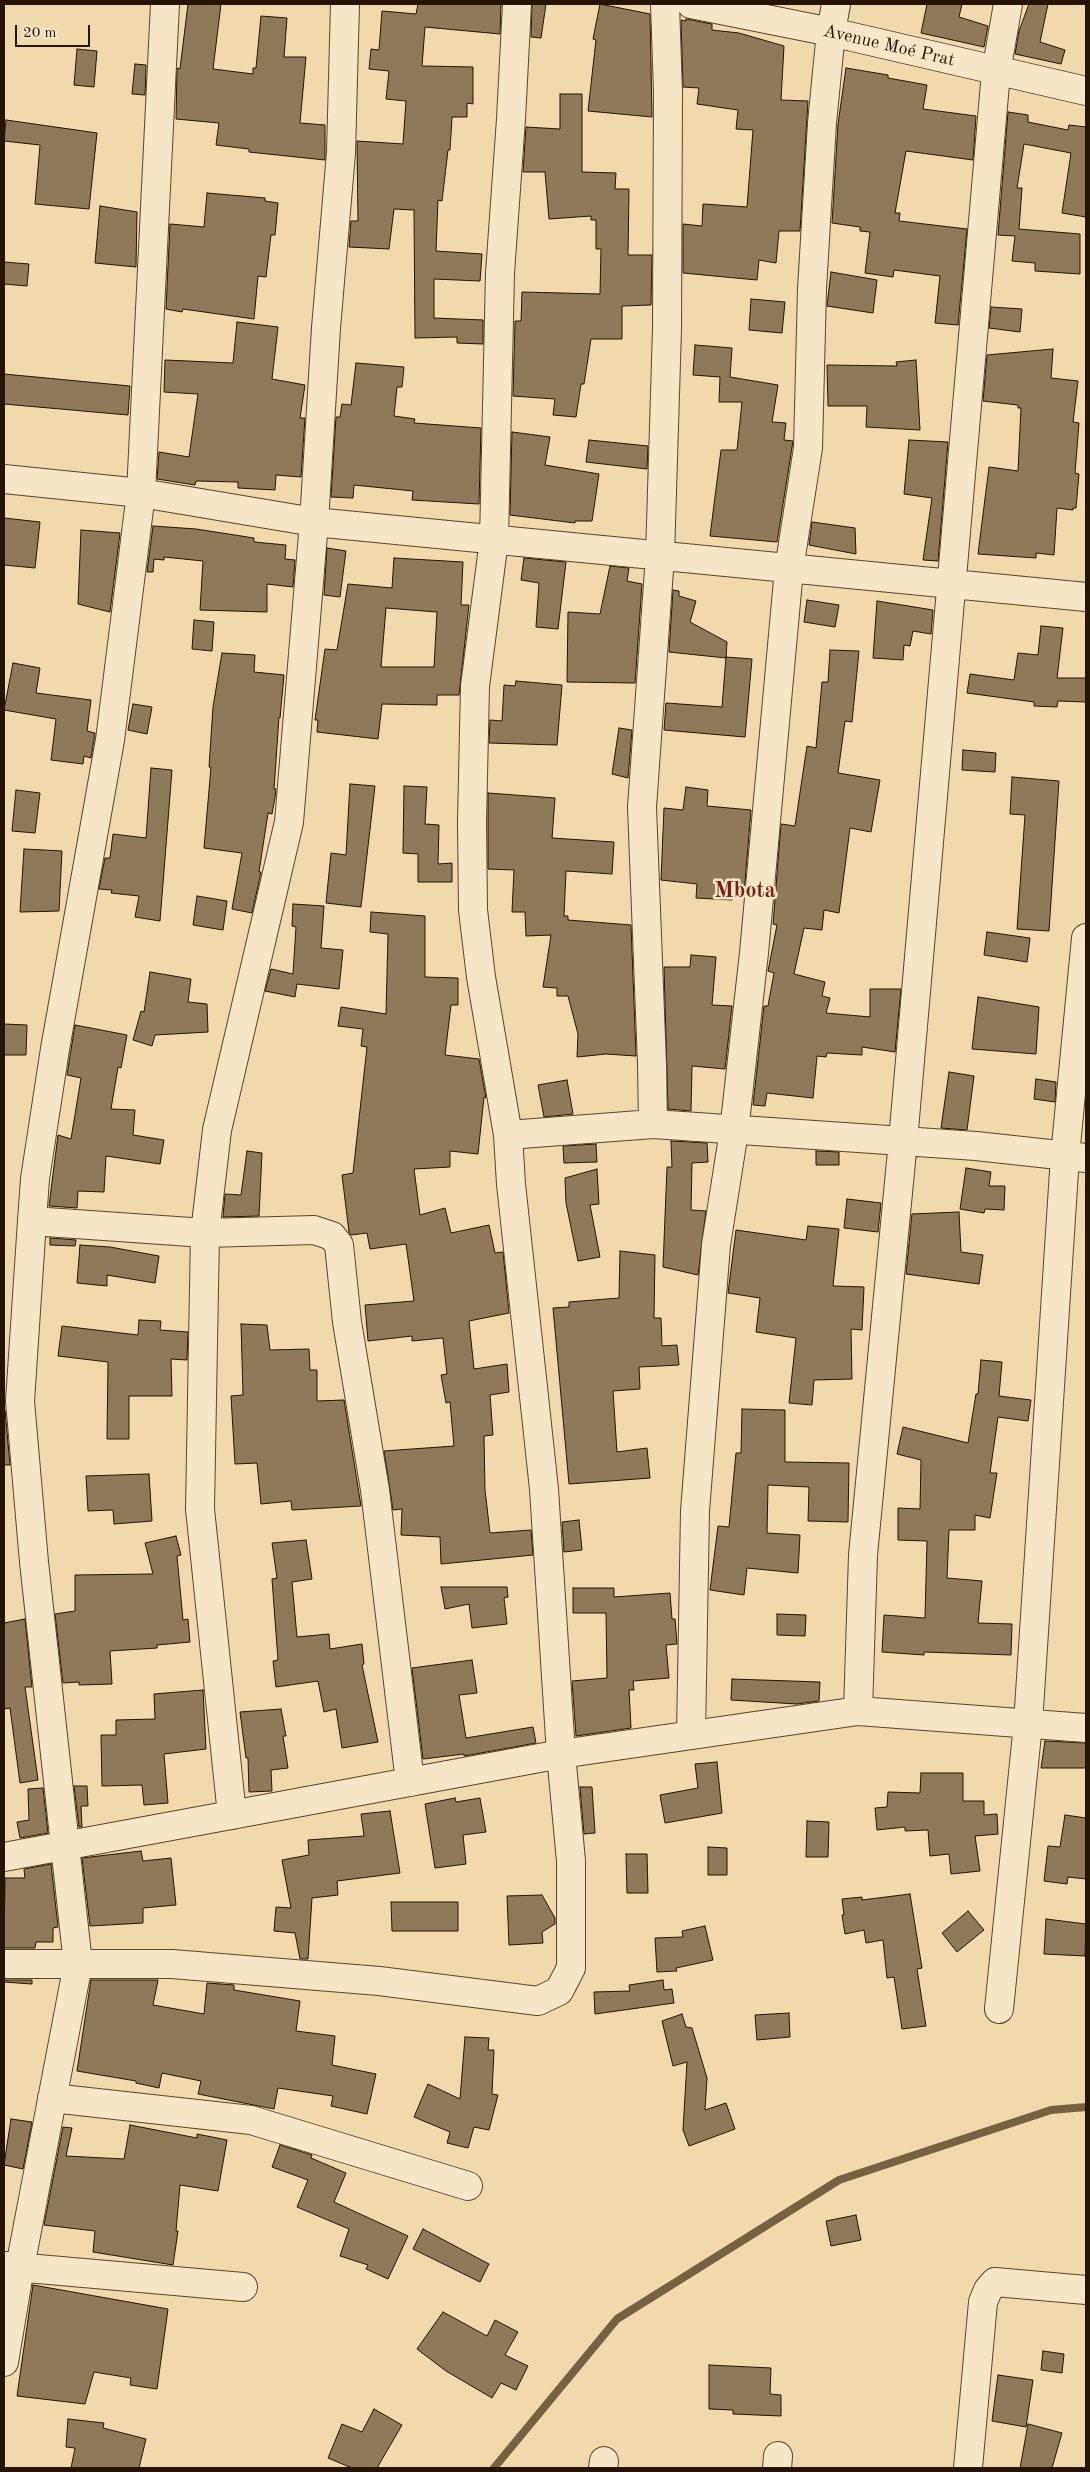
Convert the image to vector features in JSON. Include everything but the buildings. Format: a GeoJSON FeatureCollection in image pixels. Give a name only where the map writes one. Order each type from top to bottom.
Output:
{"type":"FeatureCollection","features":[{"type":"Feature","properties":{"kind":"street"},"geometry":{"type":"LineString","coordinates":[[4,2362],[12,2266],[52,2098],[78,1964],[34,1562],[20,1401],[32,1221],[35,1179],[55,1049],[110,740],[141,493],[165,4]]}},
{"type":"Feature","properties":{"kind":"street"},"geometry":{"type":"LineString","coordinates":[[232,1815],[200,1509],[205,1233],[217,1130],[289,822],[314,522],[326,328],[341,153],[345,4]]}},
{"type":"Feature","properties":{"kind":"street"},"geometry":{"type":"LineString","coordinates":[[4,1964],[182,1965],[379,1981],[538,2001],[559,1991],[571,1968],[571,1861],[561,1754],[544,1489],[512,1193],[508,1135],[481,977],[473,910],[472,822],[475,686],[494,540],[500,272],[517,4]]}},
{"type":"Feature","properties":{"kind":"street"},"geometry":{"type":"LineString","coordinates":[[652,1124],[652,1064],[642,807],[660,556],[667,329],[668,92],[665,4]]}},
{"type":"Feature","properties":{"kind":"street","name":"Avenue Moé Prat"},"geometry":{"type":"LineString","coordinates":[[690,4],[831,32],[996,72],[1086,91]]}},
{"type":"Feature","properties":{"kind":"street"},"geometry":{"type":"LineString","coordinates":[[691,1735],[695,1511],[716,1245],[734,1131],[754,943],[789,569],[808,448],[812,289],[822,123],[831,32],[836,4]]}},
{"type":"Feature","properties":{"kind":"street"},"geometry":{"type":"LineString","coordinates":[[858,1711],[863,1555],[903,1141],[996,72],[1008,4]]}},
{"type":"Feature","properties":{"kind":"street"},"geometry":{"type":"LineString","coordinates":[[4,479],[141,493],[314,522],[1086,597]]}},
{"type":"Feature","properties":{"kind":"street"},"geometry":{"type":"LineString","coordinates":[[999,2009],[1028,1724],[1076,1157],[1086,938]]}},
{"type":"Feature","properties":{"kind":"street"},"geometry":{"type":"LineString","coordinates":[[508,1135],[652,1124],[976,1146],[1076,1157]]}},
{"type":"Feature","properties":{"kind":"street"},"geometry":{"type":"LineString","coordinates":[[32,1221],[205,1233],[314,1230],[332,1236],[339,1245],[347,1322],[375,1490],[410,1782]]}},
{"type":"Feature","properties":{"kind":"street"},"geometry":{"type":"LineString","coordinates":[[4,1856],[561,1754],[858,1711],[1086,1728]]}},
{"type":"Feature","properties":{"kind":"street"},"geometry":{"type":"LineString","coordinates":[[52,2098],[251,2120],[468,2186]]}},
{"type":"Feature","properties":{"kind":"street"},"geometry":{"type":"LineString","coordinates":[[12,2266],[243,2287]]}},
{"type":"Feature","properties":{"kind":"street"},"geometry":{"type":"LineString","coordinates":[[968,2468],[983,2302],[988,2290],[995,2282],[1086,2290]]}},
{"type":"Feature","properties":{"kind":"waterway"},"geometry":{"type":"LineString","coordinates":[[494,2468],[617,2319],[839,2180],[1051,2110],[1086,2107]]}},
{"type":"Feature","properties":{"kind":"district","name":"Mbota"},"geometry":{"type":"Point","coordinates":[745,891]}}]}
